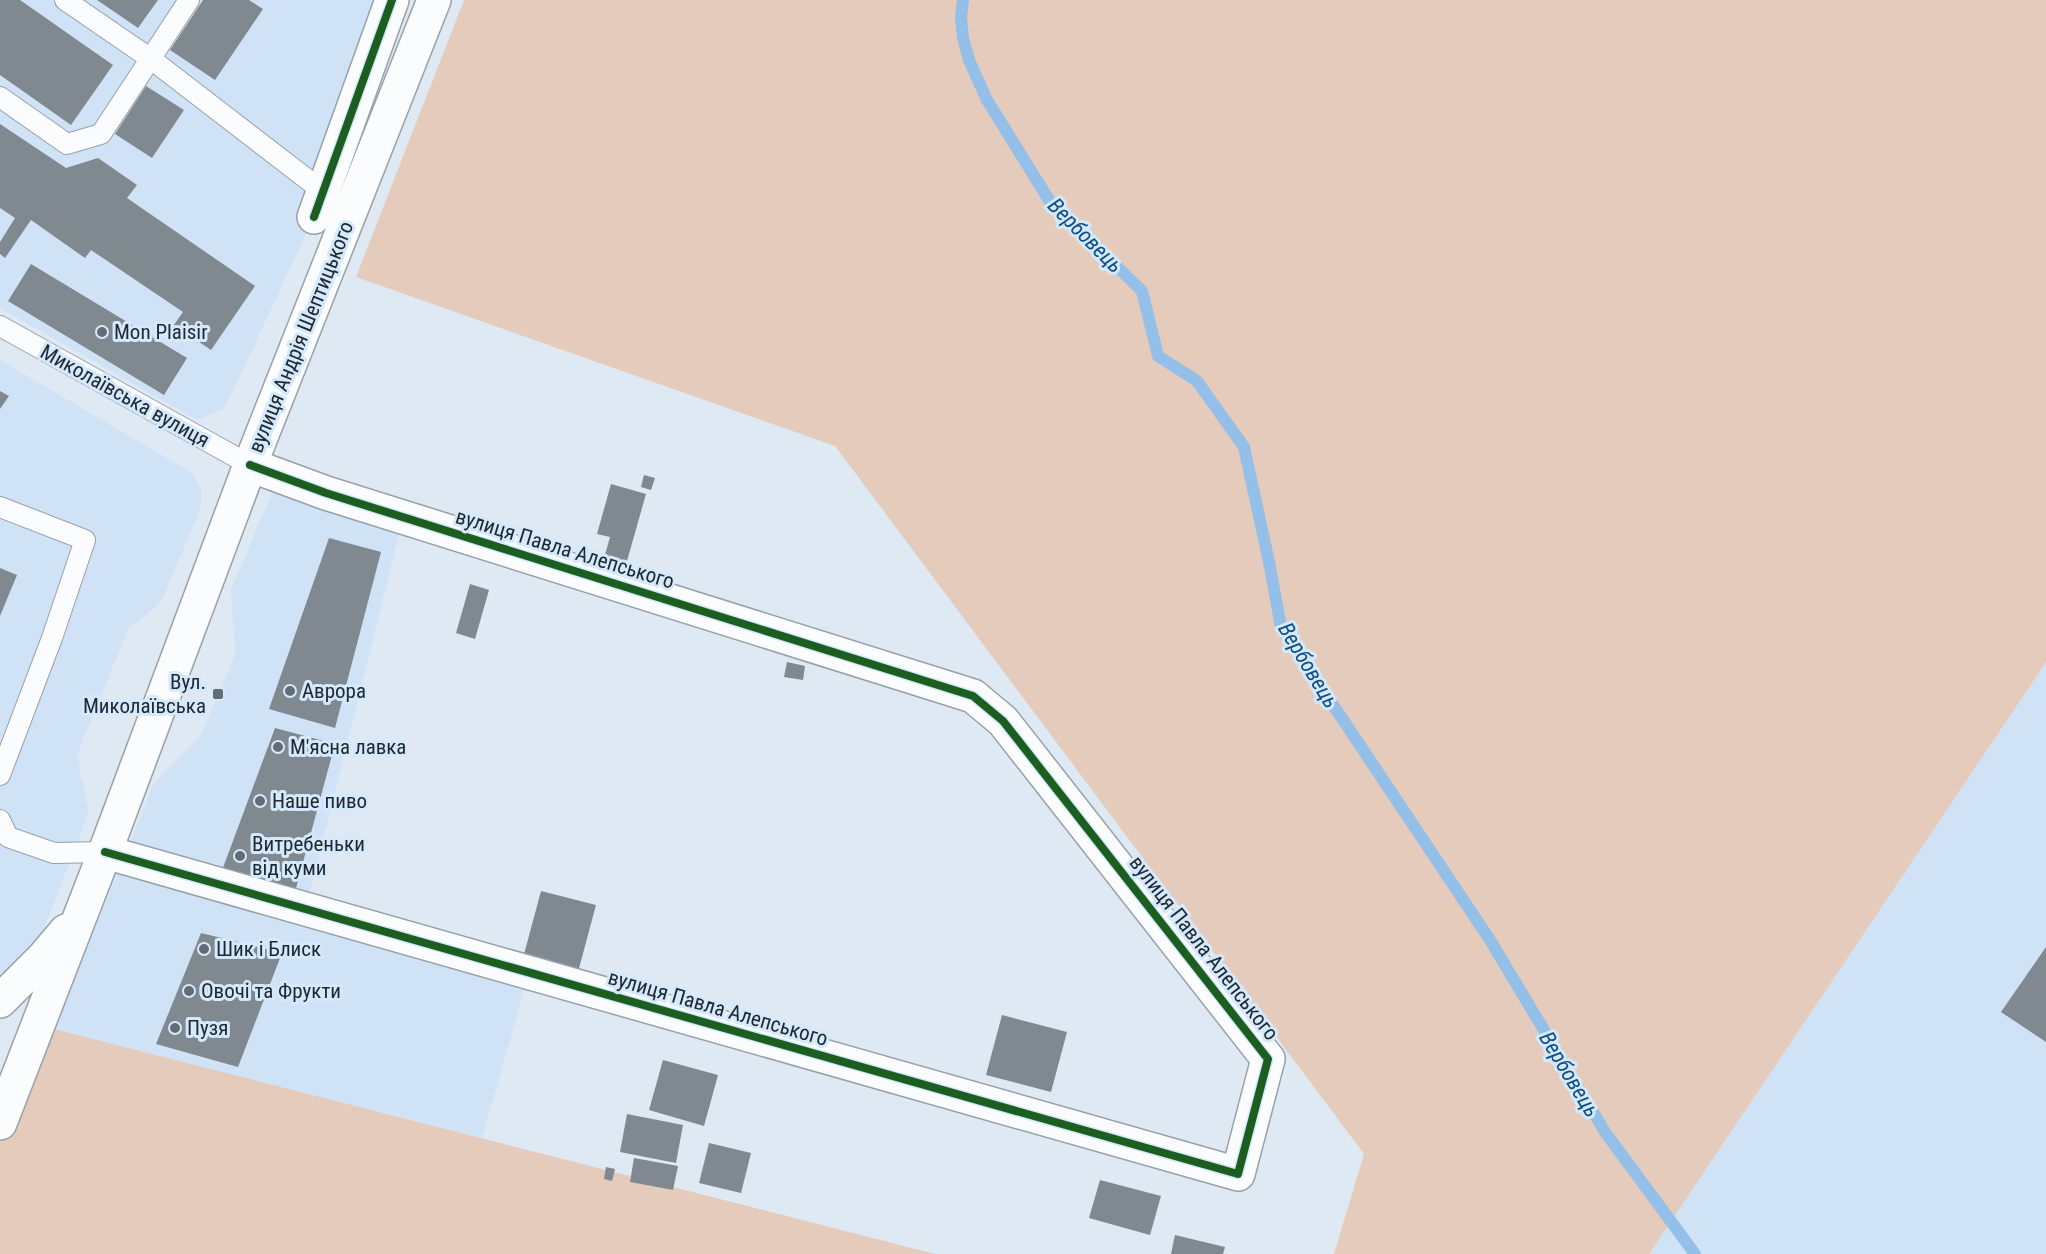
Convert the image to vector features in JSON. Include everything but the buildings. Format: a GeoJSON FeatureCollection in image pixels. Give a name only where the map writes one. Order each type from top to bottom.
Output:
{"type":"FeatureCollection","features":[{"type":"Feature","properties":{"kind":"street"},"geometry":{"type":"LineString","coordinates":[[314,217],[392,0]]}},
{"type":"Feature","properties":{"kind":"street","name":"вулиця Андрія Шептицького"},"geometry":{"type":"LineString","coordinates":[[0,1123],[105,852],[250,465],[434,0]]}},
{"type":"Feature","properties":{"kind":"street","name":"вулиця Павла Алепського"},"geometry":{"type":"LineString","coordinates":[[105,852],[1238,1174],[1268,1059],[1003,721],[973,696],[326,493],[250,465]]}},
{"type":"Feature","properties":{"kind":"street","name":"вулиця Андрія Шептицького"},"geometry":{"type":"LineString","coordinates":[[0,1001],[44,957],[82,911]]}},
{"type":"Feature","properties":{"kind":"lane"},"geometry":{"type":"LineString","coordinates":[[65,0],[152,59],[350,212]]}},
{"type":"Feature","properties":{"kind":"lane"},"geometry":{"type":"LineString","coordinates":[[0,97],[67,144],[101,134],[189,0]]}},
{"type":"Feature","properties":{"kind":"lane","name":"Миколаївська вулиця"},"geometry":{"type":"LineString","coordinates":[[0,326],[250,465]]}},
{"type":"Feature","properties":{"kind":"lane"},"geometry":{"type":"LineString","coordinates":[[0,507],[85,540],[52,638],[0,775]]}},
{"type":"Feature","properties":{"kind":"lane"},"geometry":{"type":"LineString","coordinates":[[0,820],[8,837],[54,854],[105,852]]}},
{"type":"Feature","properties":{"kind":"shaded area"},"geometry":{"type":"Polygon","coordinates":[[[0,0],[392,0],[314,217],[225,408],[197,420],[0,308],[0,0]]]}},
{"type":"Feature","properties":{"kind":"shaded area"},"geometry":{"type":"Polygon","coordinates":[[[464,0],[2046,0],[2046,662],[1649,1254],[1334,1254],[1364,1154],[835,446],[356,277],[464,0]]]}},
{"type":"Feature","properties":{"kind":"shaded area"},"geometry":{"type":"Polygon","coordinates":[[[0,360],[192,473],[201,489],[201,507],[162,601],[128,629],[77,755],[89,813],[38,943],[0,990],[0,360]]]}},
{"type":"Feature","properties":{"kind":"shaded area"},"geometry":{"type":"Polygon","coordinates":[[[279,476],[403,517],[306,909],[529,973],[482,1138],[54,1029],[154,783],[201,736],[235,654],[231,590],[279,476]]]}},
{"type":"Feature","properties":{"kind":"shaded area"},"geometry":{"type":"Polygon","coordinates":[[[2046,662],[2046,1254],[1649,1254],[2046,662]]]}},
{"type":"Feature","properties":{"kind":"shaded area"},"geometry":{"type":"Polygon","coordinates":[[[54,1029],[935,1254],[0,1254],[0,1138],[54,1029]]]}},
{"type":"Feature","properties":{"kind":"waterway","name":"Вербовець"},"geometry":{"type":"LineString","coordinates":[[963,0],[961,17],[963,38],[969,60],[987,100],[1049,200],[1142,291],[1158,356],[1197,381],[1244,447],[1281,627],[1490,940],[1605,1132],[1695,1254]]}},
{"type":"Feature","properties":{"kind":"cycle path"},"geometry":{"type":"LineString","coordinates":[[314,217],[392,0]]}},
{"type":"Feature","properties":{"kind":"cycle path"},"geometry":{"type":"LineString","coordinates":[[105,852],[1238,1174],[1268,1059],[1003,721],[973,696],[326,493],[250,465]]}},
{"type":"Feature","properties":{"kind":"place","name":"Mon Plaisir"},"geometry":{"type":"Point","coordinates":[102,332]}},
{"type":"Feature","properties":{"kind":"place","name":"Аврора"},"geometry":{"type":"Point","coordinates":[290,691]}},
{"type":"Feature","properties":{"kind":"place","name":"Вул. Миколаївська"},"geometry":{"type":"Point","coordinates":[218,694]}},
{"type":"Feature","properties":{"kind":"place","name":"М'ясна лавка"},"geometry":{"type":"Point","coordinates":[278,747]}},
{"type":"Feature","properties":{"kind":"place","name":"Наше пиво"},"geometry":{"type":"Point","coordinates":[260,801]}},
{"type":"Feature","properties":{"kind":"place","name":"Витребеньки від куми"},"geometry":{"type":"Point","coordinates":[240,856]}},
{"type":"Feature","properties":{"kind":"place","name":"Шик і Блиск"},"geometry":{"type":"Point","coordinates":[204,949]}},
{"type":"Feature","properties":{"kind":"place","name":"Овочі та Фрукти"},"geometry":{"type":"Point","coordinates":[189,991]}},
{"type":"Feature","properties":{"kind":"place","name":"Пузя"},"geometry":{"type":"Point","coordinates":[175,1028]}}]}
